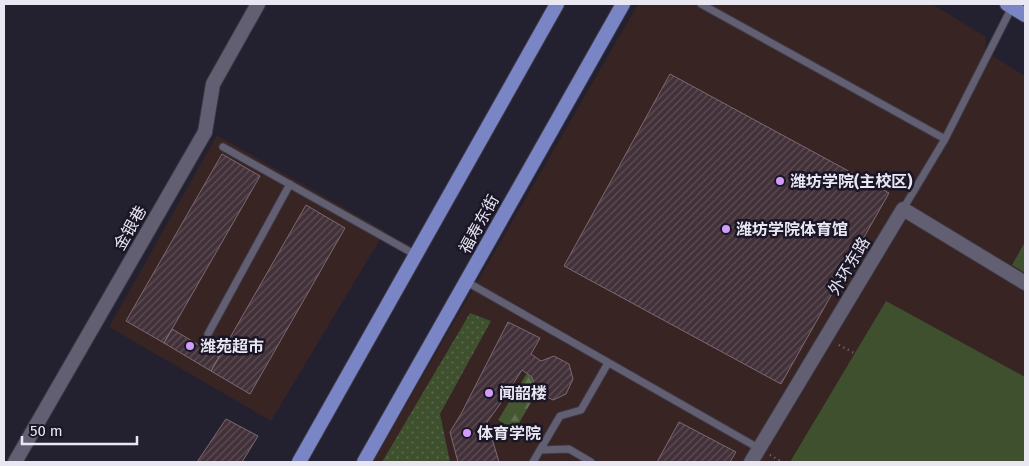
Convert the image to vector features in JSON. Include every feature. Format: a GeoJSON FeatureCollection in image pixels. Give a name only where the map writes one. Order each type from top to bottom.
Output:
{"type":"FeatureCollection","features":[{"type":"Feature","properties":{"kind":"main road"},"geometry":{"type":"LineString","coordinates":[[299,462],[557,4]]}},
{"type":"Feature","properties":{"kind":"main road","name":"福寿东街"},"geometry":{"type":"LineString","coordinates":[[364,462],[624,4]]}},
{"type":"Feature","properties":{"kind":"main road"},"geometry":{"type":"LineString","coordinates":[[1010,6],[1025,15]]}},
{"type":"Feature","properties":{"kind":"street","name":"金银巷"},"geometry":{"type":"LineString","coordinates":[[16,462],[205,132],[213,84],[258,4]]}},
{"type":"Feature","properties":{"kind":"street"},"geometry":{"type":"LineString","coordinates":[[903,210],[1025,283]]}},
{"type":"Feature","properties":{"kind":"street","name":"外环东路"},"geometry":{"type":"LineString","coordinates":[[751,462],[903,210]]}},
{"type":"Feature","properties":{"kind":"lane"},"geometry":{"type":"LineString","coordinates":[[701,4],[945,139]]}},
{"type":"Feature","properties":{"kind":"lane"},"geometry":{"type":"LineString","coordinates":[[903,210],[945,139],[1010,6]]}},
{"type":"Feature","properties":{"kind":"lane"},"geometry":{"type":"LineString","coordinates":[[223,148],[416,255]]}},
{"type":"Feature","properties":{"kind":"lane"},"geometry":{"type":"LineString","coordinates":[[208,334],[290,184]]}},
{"type":"Feature","properties":{"kind":"lane"},"geometry":{"type":"LineString","coordinates":[[466,282],[760,449]]}},
{"type":"Feature","properties":{"kind":"lane"},"geometry":{"type":"LineString","coordinates":[[533,462],[560,416],[581,410],[608,362]]}},
{"type":"Feature","properties":{"kind":"lane"},"geometry":{"type":"LineString","coordinates":[[540,450],[569,449],[591,462]]}},
{"type":"Feature","properties":{"kind":"path"},"geometry":{"type":"LineString","coordinates":[[826,338],[854,353]]}},
{"type":"Feature","properties":{"kind":"shaded area","name":"潍坊学院(主校区)"},"geometry":{"type":"Polygon","coordinates":[[[638,4],[932,4],[986,37],[985,51],[1025,76],[1025,462],[373,462],[638,4]]]}},
{"type":"Feature","properties":{"kind":"shaded area"},"geometry":{"type":"Polygon","coordinates":[[[217,135],[385,231],[271,421],[109,327],[217,135]]]}},
{"type":"Feature","properties":{"kind":"green space"},"geometry":{"type":"Polygon","coordinates":[[[1025,242],[1025,273],[1012,265],[1025,242]]]}},
{"type":"Feature","properties":{"kind":"green space"},"geometry":{"type":"Polygon","coordinates":[[[886,301],[1025,377],[1025,462],[790,462],[886,301]]]}},
{"type":"Feature","properties":{"kind":"green space"},"geometry":{"type":"Polygon","coordinates":[[[470,313],[491,321],[440,414],[450,462],[382,462],[470,313]]]}},
{"type":"Feature","properties":{"kind":"green space"},"geometry":{"type":"Polygon","coordinates":[[[527,373],[532,377],[537,392],[515,430],[498,420],[527,373]]]}},
{"type":"Feature","properties":{"kind":"building","name":"潍坊学院体育馆"},"geometry":{"type":"Polygon","coordinates":[[[670,74],[889,193],[781,384],[564,266],[670,74]]]}},
{"type":"Feature","properties":{"kind":"building"},"geometry":{"type":"Polygon","coordinates":[[[222,154],[260,176],[164,343],[126,321],[222,154]]]}},
{"type":"Feature","properties":{"kind":"building"},"geometry":{"type":"Polygon","coordinates":[[[306,205],[345,228],[250,394],[211,371],[306,205]]]}},
{"type":"Feature","properties":{"kind":"building","name":"闻韶楼"},"geometry":{"type":"Polygon","coordinates":[[[508,322],[540,338],[531,354],[541,361],[554,356],[569,364],[573,379],[566,394],[553,400],[537,392],[532,377],[522,370],[487,422],[499,462],[458,462],[450,432],[508,322]]]}},
{"type":"Feature","properties":{"kind":"building"},"geometry":{"type":"Polygon","coordinates":[[[172,329],[219,357],[211,371],[164,343],[172,329]]]}},
{"type":"Feature","properties":{"kind":"building"},"geometry":{"type":"Polygon","coordinates":[[[226,419],[258,436],[242,462],[197,462],[226,419]]]}},
{"type":"Feature","properties":{"kind":"building"},"geometry":{"type":"Polygon","coordinates":[[[679,422],[736,452],[730,462],[657,462],[679,422]]]}},
{"type":"Feature","properties":{"kind":"place","name":"潍坊学院(主校区)"},"geometry":{"type":"Point","coordinates":[780,181]}},
{"type":"Feature","properties":{"kind":"place","name":"潍坊学院体育馆"},"geometry":{"type":"Point","coordinates":[726,229]}},
{"type":"Feature","properties":{"kind":"place","name":"潍苑超市"},"geometry":{"type":"Point","coordinates":[190,346]}},
{"type":"Feature","properties":{"kind":"place","name":"闻韶楼"},"geometry":{"type":"Point","coordinates":[489,393]}},
{"type":"Feature","properties":{"kind":"place","name":"体育学院"},"geometry":{"type":"Point","coordinates":[467,433]}}]}
